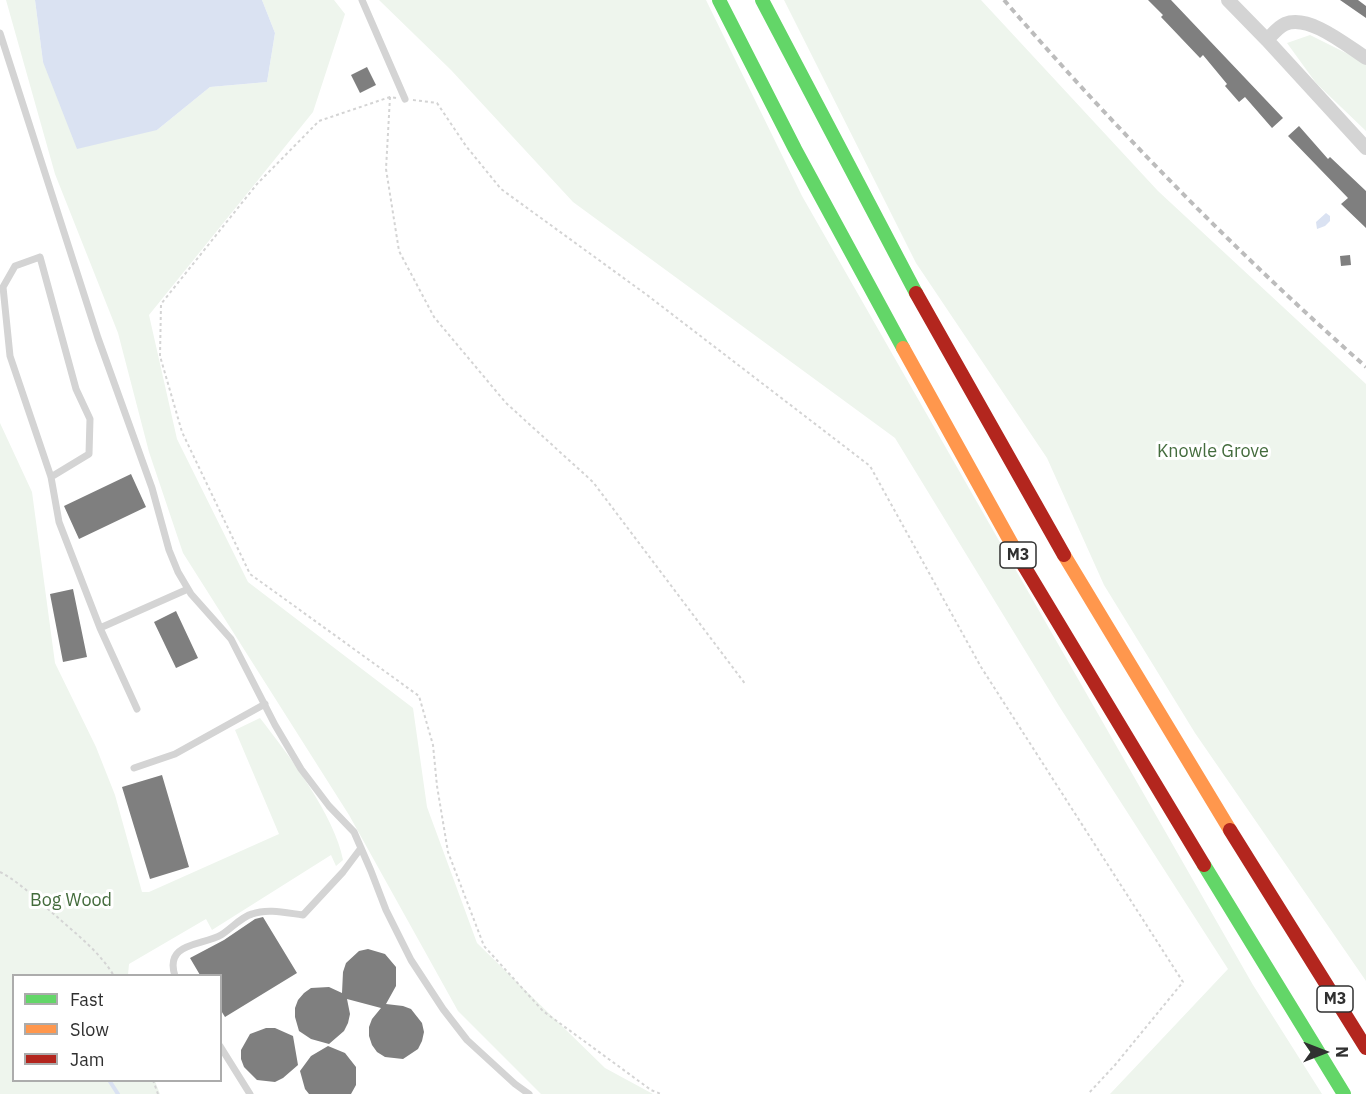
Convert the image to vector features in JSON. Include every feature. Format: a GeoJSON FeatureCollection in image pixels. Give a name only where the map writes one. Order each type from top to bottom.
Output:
{"type":"FeatureCollection","features":[{"type":"Feature","properties":{"kind":"highway","name":"M3"},"geometry":{"type":"LineString","coordinates":[[719,0],[795,149],[951,439],[1046,604],[1344,1094]]}},
{"type":"Feature","properties":{"kind":"highway","name":"M3"},"geometry":{"type":"LineString","coordinates":[[762,0],[855,181],[1022,482],[1214,807],[1366,1048]]}},
{"type":"Feature","properties":{"kind":"street"},"geometry":{"type":"LineString","coordinates":[[1228,0],[1268,40],[1366,148]]}},
{"type":"Feature","properties":{"kind":"street"},"geometry":{"type":"LineString","coordinates":[[1268,40],[1287,23],[1307,22],[1366,58]]}},
{"type":"Feature","properties":{"kind":"lane"},"geometry":{"type":"LineString","coordinates":[[362,0],[405,99]]}},
{"type":"Feature","properties":{"kind":"lane"},"geometry":{"type":"LineString","coordinates":[[0,33],[98,338],[152,488],[169,550],[178,572],[188,589],[231,639],[301,769],[329,806],[354,832],[386,910],[411,960],[443,1009],[466,1040],[529,1094]]}},
{"type":"Feature","properties":{"kind":"lane"},"geometry":{"type":"LineString","coordinates":[[51,477],[89,454],[90,419],[76,389],[40,257],[15,266],[3,287],[10,356],[51,477],[59,522],[100,628],[137,709]]}},
{"type":"Feature","properties":{"kind":"lane"},"geometry":{"type":"LineString","coordinates":[[100,628],[188,589]]}},
{"type":"Feature","properties":{"kind":"lane"},"geometry":{"type":"LineString","coordinates":[[134,768],[175,754],[264,704]]}},
{"type":"Feature","properties":{"kind":"lane"},"geometry":{"type":"LineString","coordinates":[[175,974],[174,959],[183,948],[219,937],[251,914],[278,911],[303,915],[343,872],[361,848]]}},
{"type":"Feature","properties":{"kind":"lane"},"geometry":{"type":"LineString","coordinates":[[222,1049],[250,1094]]}},
{"type":"Feature","properties":{"kind":"path"},"geometry":{"type":"LineString","coordinates":[[390,98],[386,169],[399,251],[434,317],[507,403],[592,482],[746,685]]}},
{"type":"Feature","properties":{"kind":"path"},"geometry":{"type":"LineString","coordinates":[[661,1094],[651,1090],[543,1011],[484,946],[448,852],[433,745],[419,696],[250,574],[182,432],[160,356],[161,304],[257,184],[319,121],[390,98],[437,103],[466,146],[501,189],[647,295],[870,465],[981,667],[1183,982],[1115,1065],[1088,1094]]}},
{"type":"Feature","properties":{"kind":"path"},"geometry":{"type":"LineString","coordinates":[[0,872],[14,880],[85,942],[113,974]]}},
{"type":"Feature","properties":{"kind":"green space"},"geometry":{"type":"Polygon","coordinates":[[[6,0],[35,0],[43,62],[157,130],[210,87],[267,82],[275,33],[262,0],[334,0],[345,14],[313,112],[149,315],[177,439],[248,582],[413,708],[427,807],[477,943],[605,1068],[653,1094],[541,1094],[458,1011],[349,815],[183,553],[149,452],[118,333],[55,174],[6,0]]]}},
{"type":"Feature","properties":{"kind":"green space"},"geometry":{"type":"Polygon","coordinates":[[[379,0],[706,0],[802,196],[1253,985],[1322,1094],[1110,1094],[1228,969],[1059,706],[895,438],[573,202],[451,70],[379,0]]]}},
{"type":"Feature","properties":{"kind":"green space","name":"Knowle Grove"},"geometry":{"type":"Polygon","coordinates":[[[784,0],[981,0],[1158,191],[1366,384],[1366,981],[1195,733],[1104,585],[1047,458],[916,263],[784,0]]]}},
{"type":"Feature","properties":{"kind":"green space"},"geometry":{"type":"Polygon","coordinates":[[[1310,35],[1366,63],[1366,131],[1316,83],[1287,43],[1310,35]]]}},
{"type":"Feature","properties":{"kind":"green space","name":"Bog Wood"},"geometry":{"type":"Polygon","coordinates":[[[0,423],[32,492],[55,663],[96,747],[115,795],[142,892],[149,892],[279,834],[235,730],[260,718],[321,805],[331,824],[343,860],[336,866],[331,855],[212,930],[206,919],[129,964],[128,974],[12,974],[12,1082],[155,1082],[160,1094],[0,1094],[0,423]]]}},
{"type":"Feature","properties":{"kind":"water"},"geometry":{"type":"Polygon","coordinates":[[[35,0],[262,0],[275,33],[267,82],[210,87],[157,130],[77,149],[43,62],[35,0]]]}},
{"type":"Feature","properties":{"kind":"water"},"geometry":{"type":"Polygon","coordinates":[[[1326,213],[1330,216],[1330,221],[1317,229],[1316,222],[1326,213]]]}},
{"type":"Feature","properties":{"kind":"building"},"geometry":{"type":"Polygon","coordinates":[[[1148,0],[1171,0],[1283,118],[1272,128],[1245,97],[1239,102],[1203,55],[1200,58],[1148,0]]]}},
{"type":"Feature","properties":{"kind":"building"},"geometry":{"type":"Polygon","coordinates":[[[1340,0],[1358,0],[1366,6],[1366,18],[1340,0]]]}},
{"type":"Feature","properties":{"kind":"building"},"geometry":{"type":"Polygon","coordinates":[[[367,67],[376,85],[360,93],[351,75],[367,67]]]}},
{"type":"Feature","properties":{"kind":"building"},"geometry":{"type":"Polygon","coordinates":[[[1299,126],[1328,159],[1330,157],[1366,191],[1366,228],[1341,204],[1348,198],[1288,136],[1299,126]]]}},
{"type":"Feature","properties":{"kind":"building"},"geometry":{"type":"Polygon","coordinates":[[[1350,255],[1351,265],[1341,266],[1340,256],[1350,255]]]}},
{"type":"Feature","properties":{"kind":"building"},"geometry":{"type":"Polygon","coordinates":[[[131,474],[146,507],[79,539],[64,506],[131,474]]]}},
{"type":"Feature","properties":{"kind":"building"},"geometry":{"type":"Polygon","coordinates":[[[73,589],[87,657],[63,662],[50,594],[73,589]]]}},
{"type":"Feature","properties":{"kind":"building"},"geometry":{"type":"Polygon","coordinates":[[[176,611],[198,658],[176,668],[154,622],[176,611]]]}},
{"type":"Feature","properties":{"kind":"building"},"geometry":{"type":"Polygon","coordinates":[[[162,775],[189,867],[150,879],[122,787],[162,775]]]}},
{"type":"Feature","properties":{"kind":"building"},"geometry":{"type":"Polygon","coordinates":[[[263,917],[297,973],[225,1017],[222,1012],[222,974],[199,974],[190,958],[224,940],[255,919],[263,917]]]}},
{"type":"Feature","properties":{"kind":"building"},"geometry":{"type":"Polygon","coordinates":[[[368,949],[385,954],[396,967],[396,986],[386,1004],[411,1009],[422,1023],[424,1032],[418,1049],[403,1059],[385,1057],[372,1045],[369,1027],[381,1008],[347,999],[350,1014],[348,1023],[344,1031],[329,1044],[311,1039],[299,1031],[295,1017],[298,1000],[311,988],[329,987],[342,993],[346,963],[359,951],[368,949]]]}},
{"type":"Feature","properties":{"kind":"building"},"geometry":{"type":"Polygon","coordinates":[[[266,1028],[275,1028],[293,1036],[298,1065],[275,1082],[257,1080],[244,1067],[241,1059],[241,1050],[250,1034],[266,1028]]]}},
{"type":"Feature","properties":{"kind":"building"},"geometry":{"type":"Polygon","coordinates":[[[328,1046],[345,1053],[356,1067],[356,1085],[351,1094],[309,1094],[305,1089],[300,1071],[311,1056],[328,1046]]]}},
{"type":"Feature","properties":{"kind":"waterway"},"geometry":{"type":"LineString","coordinates":[[110,1082],[118,1094]]}},
{"type":"Feature","properties":{"kind":"railway"},"geometry":{"type":"LineString","coordinates":[[1004,0],[1090,97],[1179,190],[1271,280],[1366,367]]}},
{"type":"Feature","properties":{"kind":"traffic: fast"},"geometry":{"type":"LineString","coordinates":[[719,0],[795,149],[903,348]]}},
{"type":"Feature","properties":{"kind":"traffic: fast"},"geometry":{"type":"LineString","coordinates":[[762,0],[916,293]]}},
{"type":"Feature","properties":{"kind":"traffic: fast"},"geometry":{"type":"LineString","coordinates":[[1204,865],[1344,1094]]}},
{"type":"Feature","properties":{"kind":"traffic: slow"},"geometry":{"type":"LineString","coordinates":[[903,348],[1024,566]]}},
{"type":"Feature","properties":{"kind":"traffic: slow"},"geometry":{"type":"LineString","coordinates":[[1064,555],[1230,830]]}},
{"type":"Feature","properties":{"kind":"traffic: jam"},"geometry":{"type":"LineString","coordinates":[[916,293],[1064,555]]}},
{"type":"Feature","properties":{"kind":"traffic: jam"},"geometry":{"type":"LineString","coordinates":[[1024,566],[1204,865]]}},
{"type":"Feature","properties":{"kind":"traffic: jam"},"geometry":{"type":"LineString","coordinates":[[1230,830],[1366,1048]]}}]}
